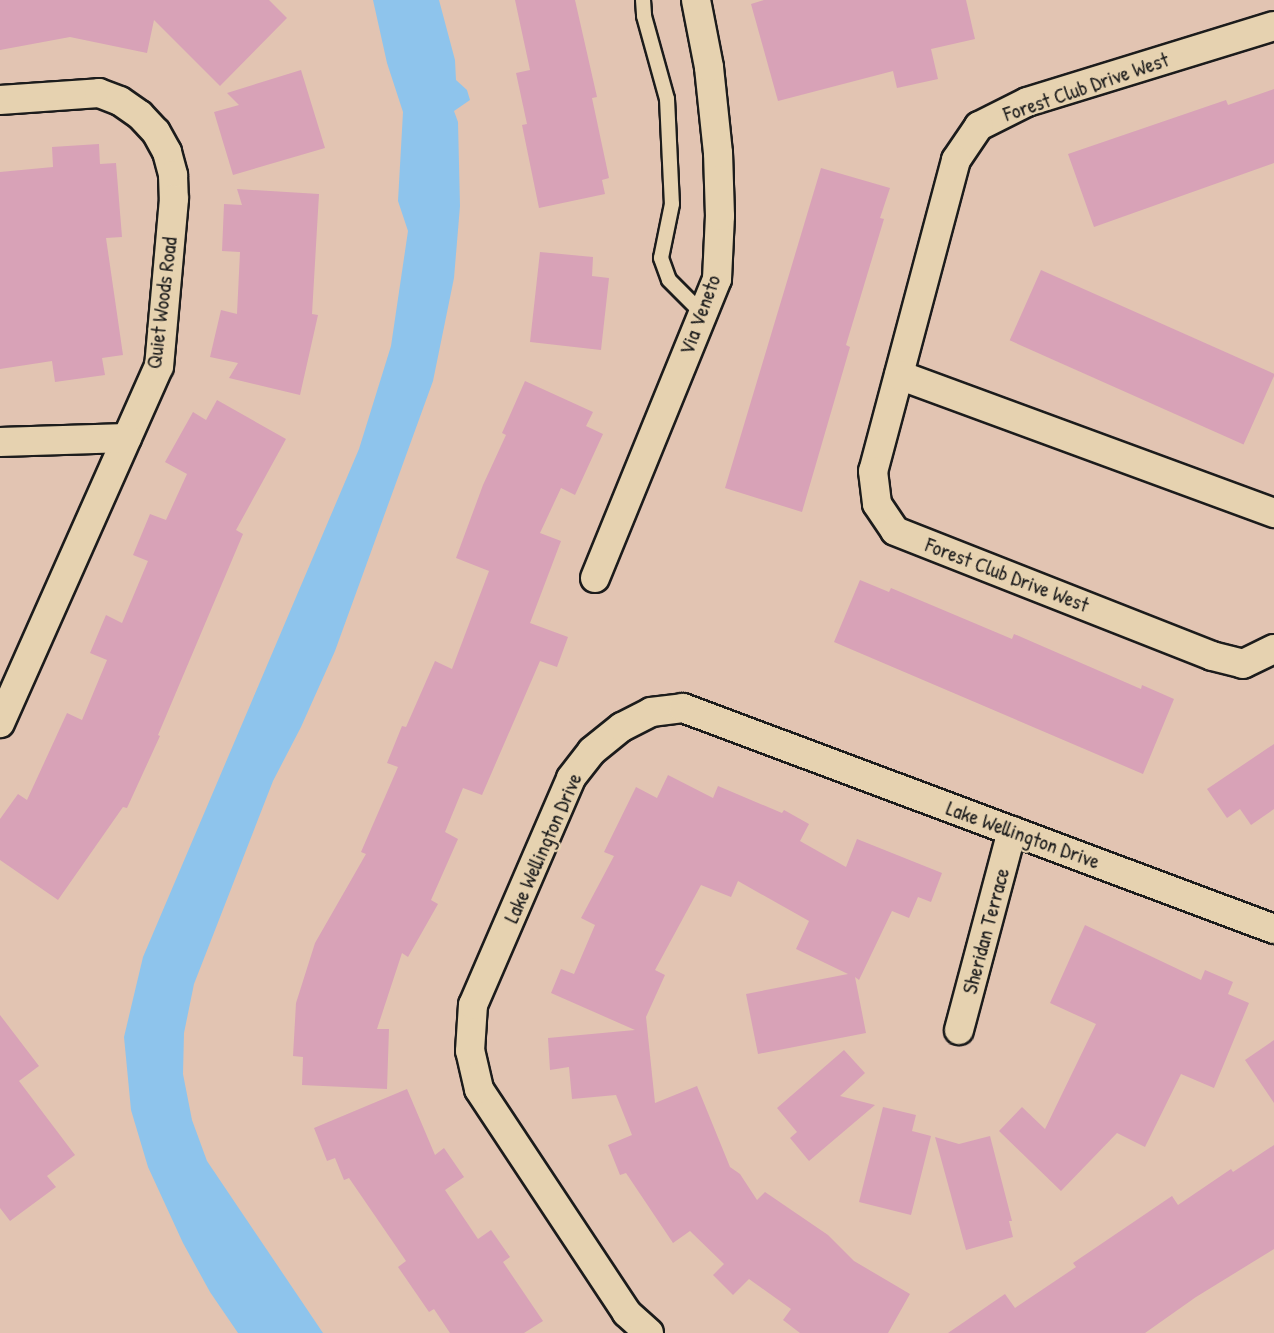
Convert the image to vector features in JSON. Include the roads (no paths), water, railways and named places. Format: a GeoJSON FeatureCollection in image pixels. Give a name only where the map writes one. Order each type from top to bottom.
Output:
{"type":"FeatureCollection","features":[{"type":"Feature","properties":{"kind":"street","name":"Via Veneto"},"geometry":{"type":"LineString","coordinates":[[595,578],[717,279],[720,216],[718,153],[709,67],[696,0]]}},
{"type":"Feature","properties":{"kind":"street","name":"Forest Club Drive West"},"geometry":{"type":"LineString","coordinates":[[1274,26],[1028,102],[980,126],[957,160],[873,471],[877,504],[895,531],[1212,656],[1243,664],[1274,649]]}},
{"type":"Feature","properties":{"kind":"street","name":"Quiet Woods Road"},"geometry":{"type":"LineString","coordinates":[[0,100],[99,93],[120,101],[140,115],[156,132],[167,152],[174,175],[174,199],[159,366],[0,723]]}},
{"type":"Feature","properties":{"kind":"street"},"geometry":{"type":"LineString","coordinates":[[898,375],[1274,513]]}},
{"type":"Feature","properties":{"kind":"street"},"geometry":{"type":"LineString","coordinates":[[0,442],[127,438]]}},
{"type":"Feature","properties":{"kind":"street","name":"Lake Wellington Drive"},"geometry":{"type":"LineString","coordinates":[[650,1333],[627,1313],[479,1089],[470,1051],[473,1005],[570,778],[592,751],[622,727],[651,712],[683,708],[1274,929]]}},
{"type":"Feature","properties":{"kind":"street","name":"Sheridan Terrace"},"geometry":{"type":"LineString","coordinates":[[959,1030],[1012,831]]}},
{"type":"Feature","properties":{"kind":"lane"},"geometry":{"type":"LineString","coordinates":[[643,0],[644,16],[667,99],[672,204],[661,258],[669,280],[703,314]]}},
{"type":"Feature","properties":{"kind":"water"},"geometry":{"type":"Polygon","coordinates":[[[373,0],[439,0],[455,60],[456,80],[467,90],[470,100],[454,111],[458,122],[460,206],[454,278],[433,381],[335,651],[301,727],[273,781],[194,984],[184,1033],[183,1074],[192,1120],[207,1161],[323,1333],[238,1333],[210,1292],[183,1243],[148,1167],[131,1110],[124,1037],[143,957],[359,449],[391,346],[408,231],[398,201],[403,112],[387,63],[373,0]]]}}]}
